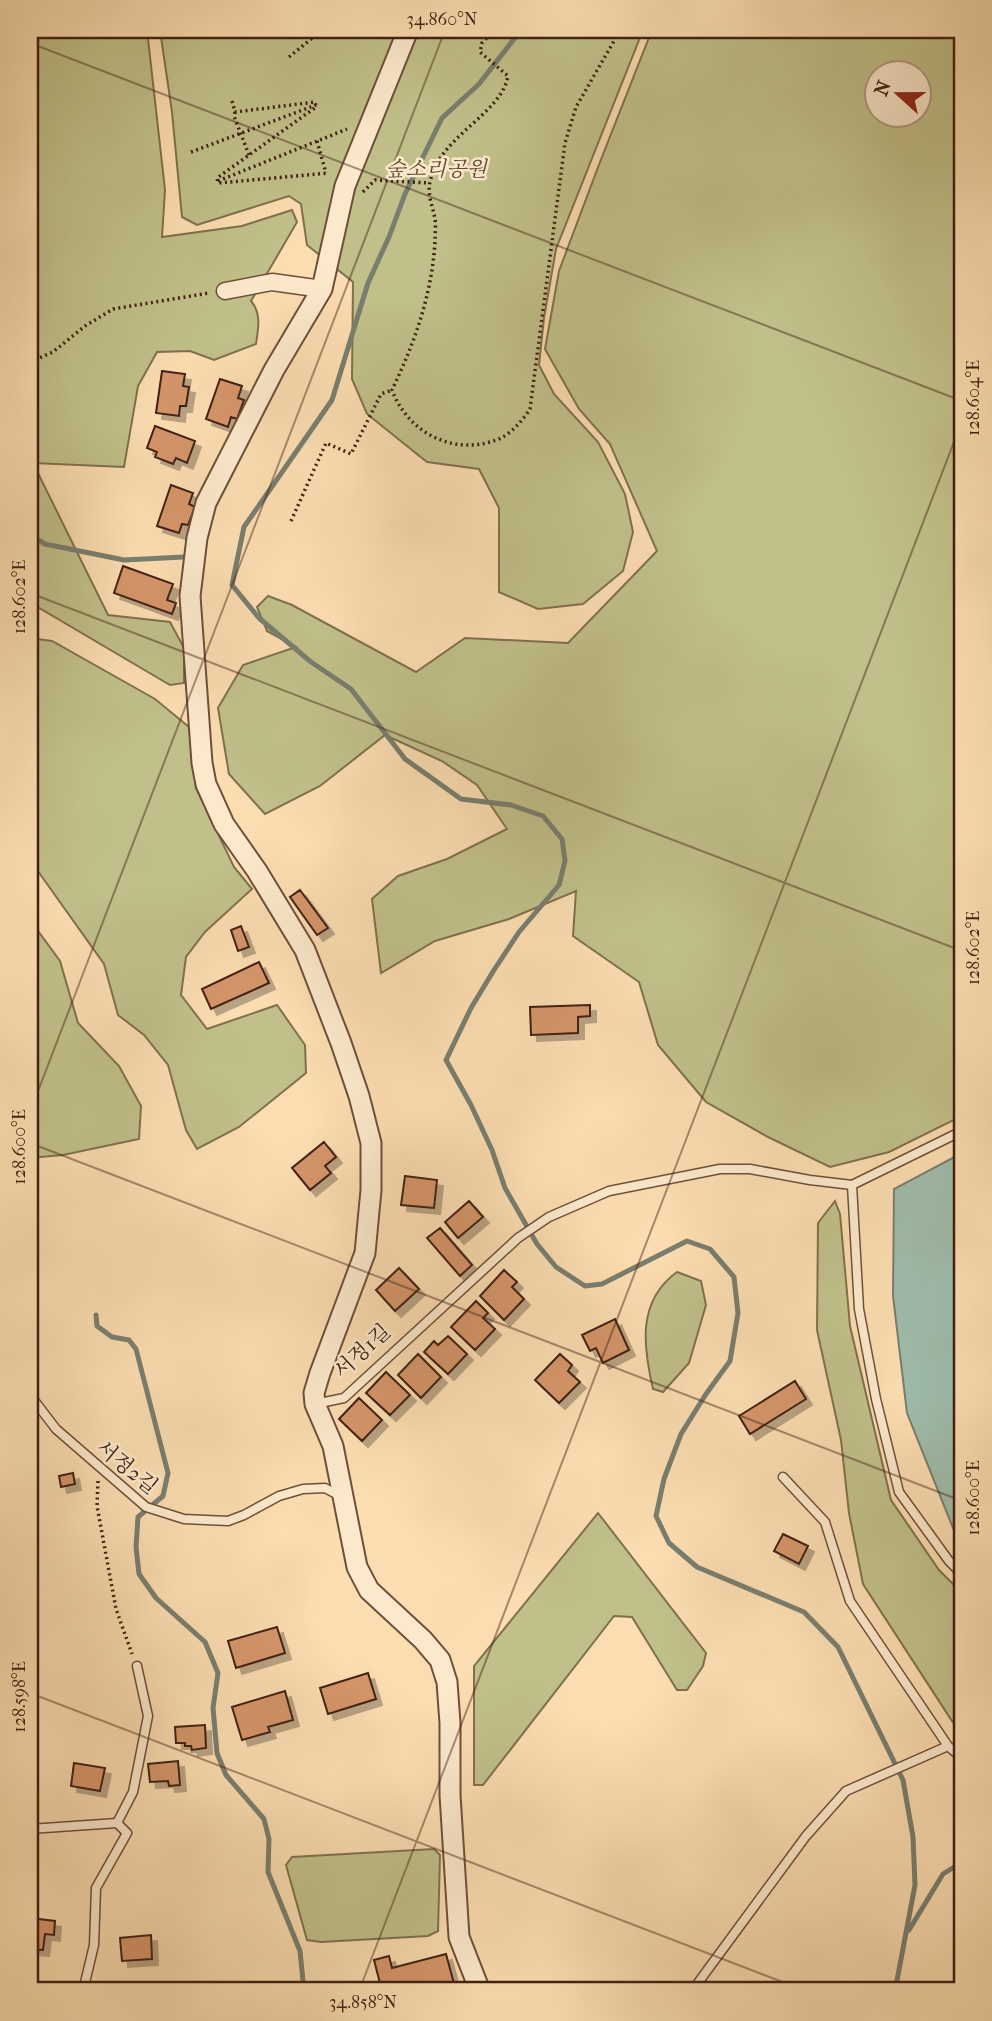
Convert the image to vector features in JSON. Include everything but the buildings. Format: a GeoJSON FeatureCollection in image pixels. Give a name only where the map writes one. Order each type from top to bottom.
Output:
{"type":"FeatureCollection","features":[{"type":"Feature","properties":{"kind":"street"},"geometry":{"type":"LineString","coordinates":[[408,30],[345,186],[322,289],[274,370],[206,503],[197,538],[190,596],[206,784],[224,824],[270,891],[305,950],[346,1056],[371,1143],[371,1190],[365,1253],[314,1393],[333,1446],[357,1567],[369,1590],[423,1640],[440,1660],[447,1682],[458,1937],[480,1991]]}},
{"type":"Feature","properties":{"kind":"street"},"geometry":{"type":"LineString","coordinates":[[225,291],[272,282],[322,289]]}},
{"type":"Feature","properties":{"kind":"lane"},"geometry":{"type":"LineString","coordinates":[[962,1131],[852,1185],[859,1309],[876,1399],[899,1493],[949,1562],[962,1574]]}},
{"type":"Feature","properties":{"kind":"lane","name":"서정1길"},"geometry":{"type":"LineString","coordinates":[[316,1404],[344,1398],[517,1238],[549,1217],[609,1191],[720,1169],[750,1169],[852,1185]]}},
{"type":"Feature","properties":{"kind":"lane","name":"서정2길"},"geometry":{"type":"LineString","coordinates":[[30,1395],[56,1429],[146,1507],[184,1520],[228,1521],[244,1516],[279,1496],[303,1489],[325,1488],[343,1497]]}},
{"type":"Feature","properties":{"kind":"lane"},"geometry":{"type":"LineString","coordinates":[[783,1477],[825,1522],[850,1601],[948,1746],[962,1758]]}},
{"type":"Feature","properties":{"kind":"lane"},"geometry":{"type":"LineString","coordinates":[[117,1823],[133,1792],[148,1716],[136,1666]]}},
{"type":"Feature","properties":{"kind":"lane"},"geometry":{"type":"LineString","coordinates":[[692,1991],[806,1836],[846,1791],[948,1746]]}},
{"type":"Feature","properties":{"kind":"lane"},"geometry":{"type":"LineString","coordinates":[[30,1829],[117,1823],[127,1833],[96,1888],[94,1945],[83,1991]]}},
{"type":"Feature","properties":{"kind":"lane"},"geometry":{"type":"LineString","coordinates":[[960,1991],[962,1983]]}},
{"type":"Feature","properties":{"kind":"path"},"geometry":{"type":"LineString","coordinates":[[30,57],[41,32],[46,30]]}},
{"type":"Feature","properties":{"kind":"path"},"geometry":{"type":"LineString","coordinates":[[289,57],[322,30]]}},
{"type":"Feature","properties":{"kind":"path"},"geometry":{"type":"LineString","coordinates":[[291,521],[326,443],[351,454],[381,394],[392,390],[405,362],[426,305],[433,265],[435,220],[429,183],[445,150],[497,100],[508,76],[480,52],[482,43],[494,30]]}},
{"type":"Feature","properties":{"kind":"path"},"geometry":{"type":"LineString","coordinates":[[392,390],[398,406],[411,422],[429,435],[452,443],[480,444],[501,438],[518,425],[530,410],[565,143],[576,107],[614,41],[616,30]]}},
{"type":"Feature","properties":{"kind":"path"},"geometry":{"type":"LineString","coordinates":[[232,101],[234,116],[249,155]]}},
{"type":"Feature","properties":{"kind":"path"},"geometry":{"type":"LineString","coordinates":[[235,112],[315,102],[316,105]]}},
{"type":"Feature","properties":{"kind":"path"},"geometry":{"type":"LineString","coordinates":[[191,152],[316,105]]}},
{"type":"Feature","properties":{"kind":"path"},"geometry":{"type":"LineString","coordinates":[[218,181],[217,178],[316,105]]}},
{"type":"Feature","properties":{"kind":"path"},"geometry":{"type":"LineString","coordinates":[[218,181],[349,128]]}},
{"type":"Feature","properties":{"kind":"path"},"geometry":{"type":"LineString","coordinates":[[317,141],[327,173]]}},
{"type":"Feature","properties":{"kind":"path"},"geometry":{"type":"LineString","coordinates":[[218,181],[333,173]]}},
{"type":"Feature","properties":{"kind":"path"},"geometry":{"type":"LineString","coordinates":[[374,180],[429,183]]}},
{"type":"Feature","properties":{"kind":"path"},"geometry":{"type":"LineString","coordinates":[[30,362],[52,352],[85,326],[113,309],[225,291]]}},
{"type":"Feature","properties":{"kind":"path"},"geometry":{"type":"LineString","coordinates":[[100,1469],[97,1506],[116,1609],[136,1666]]}},
{"type":"Feature","properties":{"kind":"green space"},"geometry":{"type":"Polygon","coordinates":[[[30,30],[147,30],[165,190],[162,237],[242,226],[292,210],[297,222],[251,301],[258,316],[256,344],[214,360],[190,351],[157,352],[138,386],[124,467],[33,463],[108,615],[170,622],[184,648],[184,683],[170,685],[30,605],[30,30]]]}},
{"type":"Feature","properties":{"kind":"green space","name":"숲소리공원"},"geometry":{"type":"Polygon","coordinates":[[[160,30],[643,30],[556,249],[539,365],[554,394],[598,442],[625,494],[633,532],[623,571],[583,604],[538,609],[499,592],[499,508],[479,469],[427,462],[367,414],[352,379],[353,282],[307,245],[301,204],[289,196],[197,225],[182,217],[172,112],[160,30]]]}},
{"type":"Feature","properties":{"kind":"green space"},"geometry":{"type":"Polygon","coordinates":[[[652,30],[962,30],[962,1116],[889,1152],[830,1167],[768,1137],[706,1102],[658,1045],[639,982],[573,936],[576,891],[509,919],[435,941],[381,973],[372,899],[398,876],[447,859],[507,829],[477,785],[442,761],[385,735],[320,786],[265,814],[229,774],[218,708],[243,665],[296,647],[267,631],[257,607],[268,596],[292,605],[416,672],[465,638],[568,643],[657,551],[610,444],[579,409],[545,349],[559,271],[652,30]]]}},
{"type":"Feature","properties":{"kind":"green space"},"geometry":{"type":"Polygon","coordinates":[[[30,638],[52,641],[155,699],[189,727],[196,788],[234,867],[252,889],[205,932],[186,957],[181,995],[207,1029],[277,1005],[305,1045],[306,1073],[239,1127],[197,1149],[186,1130],[168,1065],[144,1035],[118,1015],[104,964],[30,860],[30,638]]]}},
{"type":"Feature","properties":{"kind":"green space"},"geometry":{"type":"Polygon","coordinates":[[[30,920],[60,961],[78,1023],[119,1066],[141,1106],[139,1139],[63,1155],[30,1158],[30,920]]]}},
{"type":"Feature","properties":{"kind":"green space"},"geometry":{"type":"Polygon","coordinates":[[[835,1201],[840,1214],[850,1326],[891,1500],[939,1570],[962,1593],[962,1731],[952,1721],[863,1584],[849,1513],[841,1440],[817,1330],[818,1223],[835,1201]]]}},
{"type":"Feature","properties":{"kind":"green space"},"geometry":{"type":"Polygon","coordinates":[[[677,1272],[701,1281],[706,1305],[689,1363],[663,1392],[653,1389],[647,1357],[646,1325],[655,1296],[677,1272]]]}},
{"type":"Feature","properties":{"kind":"green space"},"geometry":{"type":"Polygon","coordinates":[[[598,1513],[706,1653],[703,1666],[687,1690],[677,1690],[632,1617],[614,1616],[483,1785],[474,1785],[474,1666],[598,1513]]]}},
{"type":"Feature","properties":{"kind":"green space"},"geometry":{"type":"Polygon","coordinates":[[[434,1849],[440,1855],[438,1931],[428,1936],[321,1942],[307,1940],[286,1865],[292,1857],[434,1849]]]}},
{"type":"Feature","properties":{"kind":"shaded area"},"geometry":{"type":"Polygon","coordinates":[[[962,1153],[962,1540],[955,1533],[907,1413],[893,1296],[894,1189],[962,1153]]]}},
{"type":"Feature","properties":{"kind":"waterway"},"geometry":{"type":"LineString","coordinates":[[521,30],[479,84],[442,118],[405,194],[368,283],[332,400],[244,527],[232,585],[259,618],[311,662],[351,689],[405,759],[461,799],[511,805],[543,816],[562,839],[565,861],[559,885],[519,932],[494,970],[471,1008],[446,1060],[492,1150],[505,1188],[537,1244],[556,1267],[585,1286],[602,1284],[687,1241],[710,1249],[734,1277],[738,1313],[730,1361],[681,1434],[664,1479],[656,1516],[669,1543],[697,1567],[804,1612],[838,1647],[903,1780],[913,1837],[915,1885],[895,1991]]}},
{"type":"Feature","properties":{"kind":"waterway"},"geometry":{"type":"LineString","coordinates":[[30,535],[45,544],[124,560],[184,557]]}},
{"type":"Feature","properties":{"kind":"waterway"},"geometry":{"type":"LineString","coordinates":[[96,1315],[97,1326],[112,1337],[129,1340],[136,1349],[168,1473],[163,1496],[138,1517],[136,1547],[139,1574],[156,1598],[205,1642],[218,1673],[213,1708],[217,1753],[226,1775],[264,1819],[269,1839],[268,1872],[300,1951],[304,1991]]}},
{"type":"Feature","properties":{"kind":"waterway"},"geometry":{"type":"LineString","coordinates":[[909,1930],[943,1874],[962,1862]]}}]}
